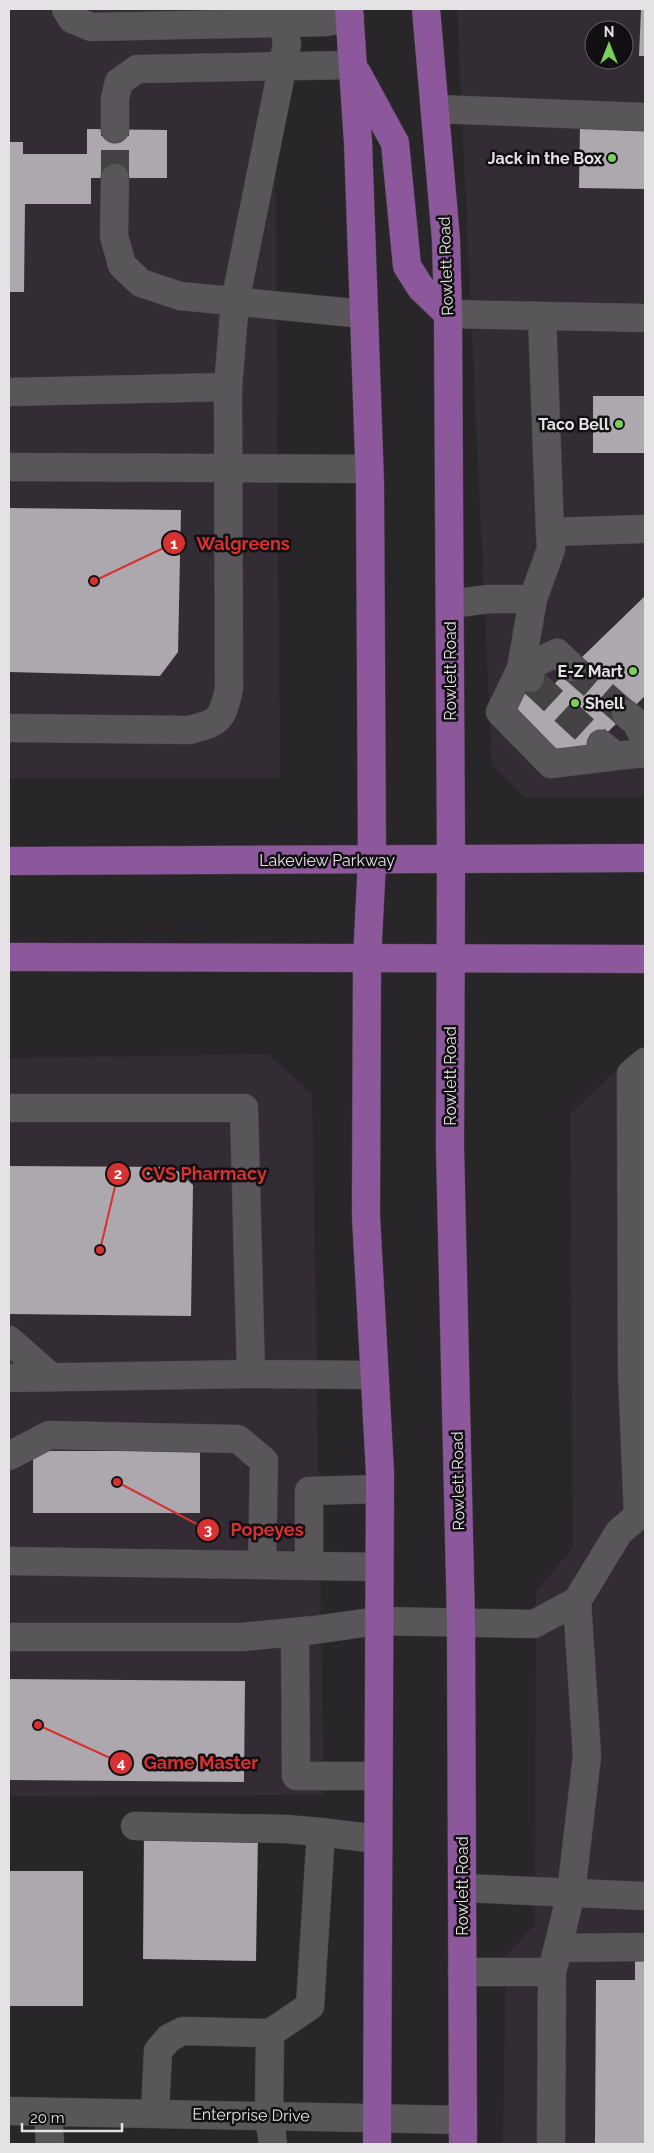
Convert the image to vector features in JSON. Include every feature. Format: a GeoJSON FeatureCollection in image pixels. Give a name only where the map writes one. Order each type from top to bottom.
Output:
{"type":"FeatureCollection","features":[{"type":"Feature","properties":{"kind":"main road","name":"Rowlett Road"},"geometry":{"type":"LineString","coordinates":[[426,9],[446,240],[448,314],[451,858],[450,1167],[461,1622],[463,2132]]}},
{"type":"Feature","properties":{"kind":"main road"},"geometry":{"type":"LineString","coordinates":[[350,13],[358,142],[369,469],[372,861],[367,958],[366,1216],[379,1489],[377,2144]]}},
{"type":"Feature","properties":{"kind":"main road"},"geometry":{"type":"LineString","coordinates":[[353,65],[395,143],[407,266],[421,288],[448,314]]}},
{"type":"Feature","properties":{"kind":"main road","name":"Lakeview Parkway"},"geometry":{"type":"LineString","coordinates":[[9,861],[372,861],[451,858],[645,858]]}},
{"type":"Feature","properties":{"kind":"main road"},"geometry":{"type":"LineString","coordinates":[[9,957],[645,959]]}},
{"type":"Feature","properties":{"kind":"street"},"geometry":{"type":"LineString","coordinates":[[66,9],[72,19],[91,27],[280,16],[326,22],[350,13]]}},
{"type":"Feature","properties":{"kind":"street"},"geometry":{"type":"LineString","coordinates":[[9,728],[189,730],[212,724],[224,711],[230,689],[228,388],[235,302],[287,44],[280,16]]}},
{"type":"Feature","properties":{"kind":"street"},"geometry":{"type":"LineString","coordinates":[[115,130],[115,98],[119,82],[137,69],[353,65]]}},
{"type":"Feature","properties":{"kind":"street"},"geometry":{"type":"LineString","coordinates":[[435,109],[645,117]]}},
{"type":"Feature","properties":{"kind":"street"},"geometry":{"type":"LineString","coordinates":[[115,178],[114,236],[122,265],[141,284],[180,296],[364,314]]}},
{"type":"Feature","properties":{"kind":"street"},"geometry":{"type":"LineString","coordinates":[[448,314],[645,318]]}},
{"type":"Feature","properties":{"kind":"street"},"geometry":{"type":"LineString","coordinates":[[527,675],[533,599],[551,549],[542,316]]}},
{"type":"Feature","properties":{"kind":"street"},"geometry":{"type":"LineString","coordinates":[[9,392],[228,388]]}},
{"type":"Feature","properties":{"kind":"street"},"geometry":{"type":"LineString","coordinates":[[9,467],[369,469]]}},
{"type":"Feature","properties":{"kind":"street"},"geometry":{"type":"LineString","coordinates":[[550,532],[645,529]]}},
{"type":"Feature","properties":{"kind":"street"},"geometry":{"type":"LineString","coordinates":[[450,604],[489,599],[533,599]]}},
{"type":"Feature","properties":{"kind":"street"},"geometry":{"type":"LineString","coordinates":[[572,667],[557,653],[527,675],[500,712],[551,764],[607,749],[645,753]]}},
{"type":"Feature","properties":{"kind":"street"},"geometry":{"type":"LineString","coordinates":[[626,714],[636,722],[645,739]]}},
{"type":"Feature","properties":{"kind":"street"},"geometry":{"type":"LineString","coordinates":[[9,1637],[242,1637],[378,1621],[534,1624],[577,1601],[619,1532],[642,1513],[632,1372],[631,1074],[645,1062]]}},
{"type":"Feature","properties":{"kind":"street"},"geometry":{"type":"LineString","coordinates":[[9,1108],[244,1108],[251,1374]]}},
{"type":"Feature","properties":{"kind":"street"},"geometry":{"type":"LineString","coordinates":[[9,1340],[51,1377]]}},
{"type":"Feature","properties":{"kind":"street"},"geometry":{"type":"LineString","coordinates":[[9,1378],[251,1374],[374,1375]]}},
{"type":"Feature","properties":{"kind":"street"},"geometry":{"type":"LineString","coordinates":[[9,1456],[49,1434],[238,1439],[264,1461],[262,1565]]}},
{"type":"Feature","properties":{"kind":"street"},"geometry":{"type":"LineString","coordinates":[[309,1566],[309,1491],[379,1489]]}},
{"type":"Feature","properties":{"kind":"street"},"geometry":{"type":"LineString","coordinates":[[9,1562],[379,1567]]}},
{"type":"Feature","properties":{"kind":"street"},"geometry":{"type":"LineString","coordinates":[[551,2144],[555,1960],[572,1893],[587,1756],[577,1601]]}},
{"type":"Feature","properties":{"kind":"street"},"geometry":{"type":"LineString","coordinates":[[295,1632],[296,1776],[378,1776]]}},
{"type":"Feature","properties":{"kind":"street"},"geometry":{"type":"LineString","coordinates":[[135,1826],[286,1829],[377,1839]]}},
{"type":"Feature","properties":{"kind":"street"},"geometry":{"type":"LineString","coordinates":[[155,2113],[158,2051],[170,2038],[183,2031],[270,2033],[310,2006],[321,1832]]}},
{"type":"Feature","properties":{"kind":"street"},"geometry":{"type":"LineString","coordinates":[[462,1888],[645,1896]]}},
{"type":"Feature","properties":{"kind":"street"},"geometry":{"type":"LineString","coordinates":[[462,1972],[645,1947]]}},
{"type":"Feature","properties":{"kind":"street"},"geometry":{"type":"LineString","coordinates":[[270,2033],[269,2115],[273,2144]]}},
{"type":"Feature","properties":{"kind":"street","name":"Enterprise Drive"},"geometry":{"type":"LineString","coordinates":[[9,2111],[377,2117],[463,2132]]}},
{"type":"Feature","properties":{"kind":"street"},"geometry":{"type":"LineString","coordinates":[[48,2112],[50,2144]]}},
{"type":"Feature","properties":{"kind":"shaded area"},"geometry":{"type":"Polygon","coordinates":[[[9,9],[274,9],[280,778],[9,778],[9,9]]]}},
{"type":"Feature","properties":{"kind":"shaded area"},"geometry":{"type":"Polygon","coordinates":[[[457,9],[645,9],[645,797],[524,797],[492,765],[457,9]]]}},
{"type":"Feature","properties":{"kind":"shaded area"},"geometry":{"type":"Polygon","coordinates":[[[645,1043],[645,2144],[503,2144],[506,1956],[535,1924],[536,1591],[573,1548],[570,1114],[645,1043]]]}},
{"type":"Feature","properties":{"kind":"shaded area"},"geometry":{"type":"Polygon","coordinates":[[[269,1054],[312,1095],[324,1795],[9,1796],[9,1058],[269,1054]]]}},
{"type":"Feature","properties":{"kind":"building"},"geometry":{"type":"Polygon","coordinates":[[[641,9],[645,9],[645,56],[639,56],[641,9]]]}},
{"type":"Feature","properties":{"kind":"building","name":"Jack in the Box"},"geometry":{"type":"Polygon","coordinates":[[[580,127],[645,128],[645,189],[579,188],[580,127]]]}},
{"type":"Feature","properties":{"kind":"building"},"geometry":{"type":"Polygon","coordinates":[[[87,129],[167,130],[167,178],[91,178],[91,204],[25,204],[24,292],[9,292],[9,142],[23,142],[23,154],[87,154],[87,129]]]}},
{"type":"Feature","properties":{"kind":"building","name":"Taco Bell"},"geometry":{"type":"Polygon","coordinates":[[[593,396],[645,396],[645,453],[593,453],[593,396]]]}},
{"type":"Feature","properties":{"kind":"building"},"geometry":{"type":"Polygon","coordinates":[[[9,508],[181,510],[178,652],[160,676],[9,672],[9,508]]]}},
{"type":"Feature","properties":{"kind":"building","name":"Shell"},"geometry":{"type":"Polygon","coordinates":[[[645,596],[645,696],[586,753],[545,750],[505,709],[538,677],[549,689],[645,596]]]}},
{"type":"Feature","properties":{"kind":"building"},"geometry":{"type":"Polygon","coordinates":[[[9,1166],[173,1167],[193,1185],[191,1316],[9,1314],[9,1166]]]}},
{"type":"Feature","properties":{"kind":"building"},"geometry":{"type":"Polygon","coordinates":[[[33,1451],[200,1451],[200,1513],[33,1513],[33,1451]]]}},
{"type":"Feature","properties":{"kind":"building"},"geometry":{"type":"Polygon","coordinates":[[[9,1679],[245,1681],[244,1782],[9,1780],[9,1679]]]}},
{"type":"Feature","properties":{"kind":"building"},"geometry":{"type":"Polygon","coordinates":[[[144,1833],[258,1834],[256,1961],[143,1959],[144,1833]]]}},
{"type":"Feature","properties":{"kind":"building"},"geometry":{"type":"Polygon","coordinates":[[[9,1871],[83,1871],[83,2006],[9,2006],[9,1871]]]}},
{"type":"Feature","properties":{"kind":"building"},"geometry":{"type":"Polygon","coordinates":[[[635,1961],[645,1961],[645,2144],[595,2144],[596,1980],[635,1980],[635,1961]]]}},
{"type":"Feature","properties":{"kind":"tunnel"},"geometry":{"type":"LineString","coordinates":[[115,129],[115,178]]}},
{"type":"Feature","properties":{"kind":"tunnel"},"geometry":{"type":"LineString","coordinates":[[572,667],[626,714]]}},
{"type":"Feature","properties":{"kind":"tunnel"},"geometry":{"type":"LineString","coordinates":[[533,682],[598,742]]}},
{"type":"Feature","properties":{"kind":"place","name":"Jack in the Box"},"geometry":{"type":"Point","coordinates":[612,158]}},
{"type":"Feature","properties":{"kind":"place","name":"Taco Bell"},"geometry":{"type":"Point","coordinates":[619,424]}},
{"type":"Feature","properties":{"kind":"place","name":"Walgreens"},"geometry":{"type":"Point","coordinates":[94,581]}},
{"type":"Feature","properties":{"kind":"place","name":"E-Z Mart"},"geometry":{"type":"Point","coordinates":[633,671]}},
{"type":"Feature","properties":{"kind":"place","name":"Shell"},"geometry":{"type":"Point","coordinates":[575,703]}},
{"type":"Feature","properties":{"kind":"place","name":"CVS Pharmacy"},"geometry":{"type":"Point","coordinates":[100,1250]}},
{"type":"Feature","properties":{"kind":"place","name":"Popeyes"},"geometry":{"type":"Point","coordinates":[117,1482]}},
{"type":"Feature","properties":{"kind":"place","name":"Game Master"},"geometry":{"type":"Point","coordinates":[38,1725]}}]}
